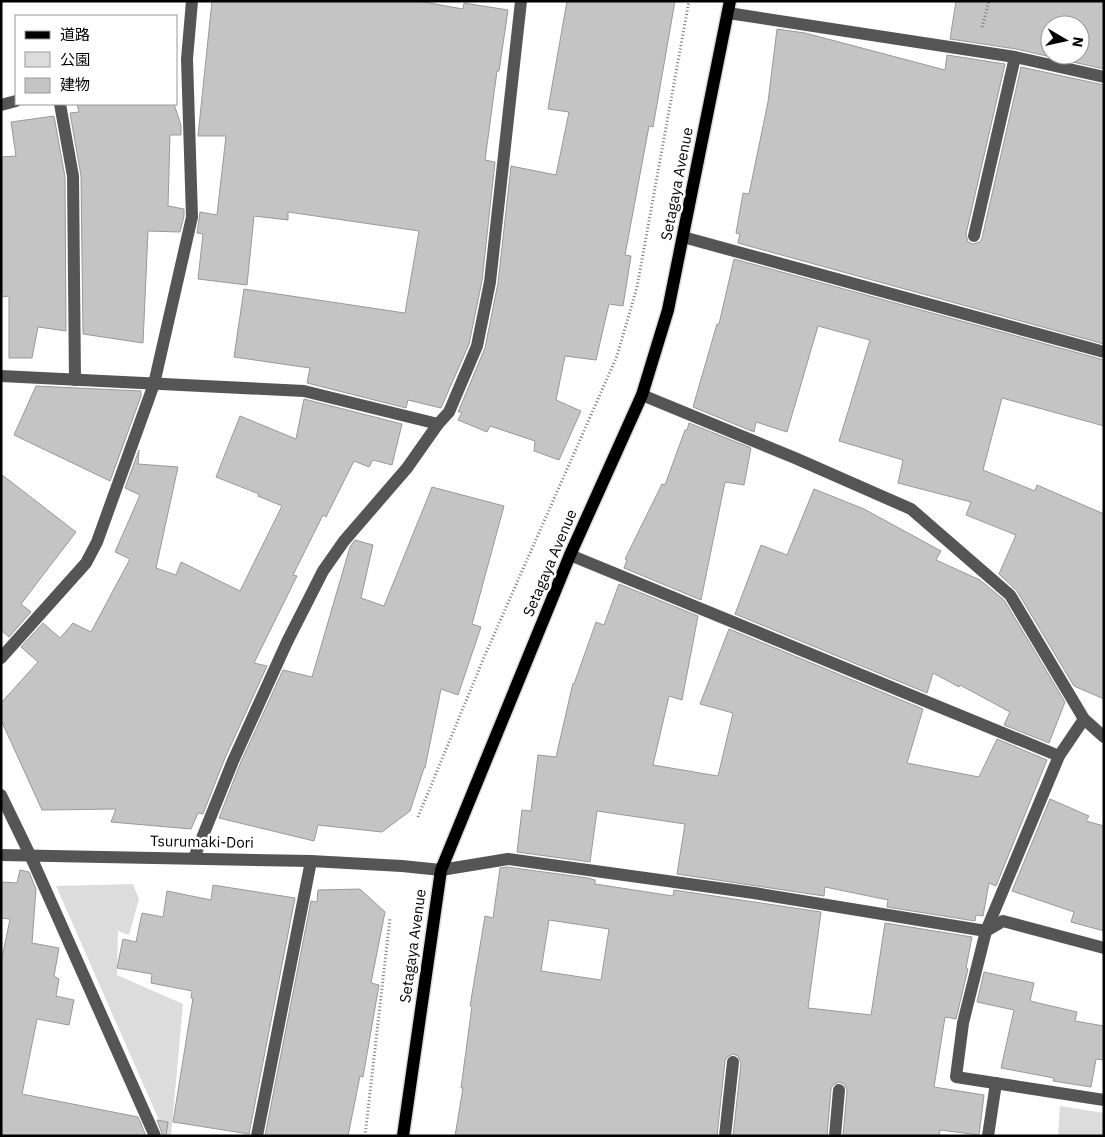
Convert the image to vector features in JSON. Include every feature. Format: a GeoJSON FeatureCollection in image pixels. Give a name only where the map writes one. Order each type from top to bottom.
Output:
{"type":"FeatureCollection","features":[{"type":"Feature","properties":{"kind":"main road","name":"Setagaya Avenue"},"geometry":{"type":"LineString","coordinates":[[403,1136],[441,870],[570,555],[642,395],[668,310],[729,7]]}},
{"type":"Feature","properties":{"kind":"street"},"geometry":{"type":"LineString","coordinates":[[1,658],[86,563],[90,556],[97,542],[154,384],[192,217],[182,60],[192,1]]}},
{"type":"Feature","properties":{"kind":"street"},"geometry":{"type":"LineString","coordinates":[[194,858],[233,761],[287,642],[323,571],[344,541],[407,468],[438,424],[449,412],[477,346],[490,282],[521,1]]}},
{"type":"Feature","properties":{"kind":"street"},"geometry":{"type":"LineString","coordinates":[[729,7],[1015,57],[1104,77]]}},
{"type":"Feature","properties":{"kind":"street"},"geometry":{"type":"LineString","coordinates":[[974,236],[1015,57]]}},
{"type":"Feature","properties":{"kind":"street"},"geometry":{"type":"LineString","coordinates":[[1,105],[15,101]]}},
{"type":"Feature","properties":{"kind":"street"},"geometry":{"type":"LineString","coordinates":[[60,105],[72,176],[74,380]]}},
{"type":"Feature","properties":{"kind":"street"},"geometry":{"type":"LineString","coordinates":[[683,237],[1104,352]]}},
{"type":"Feature","properties":{"kind":"street"},"geometry":{"type":"LineString","coordinates":[[1,376],[304,391],[438,424]]}},
{"type":"Feature","properties":{"kind":"street"},"geometry":{"type":"LineString","coordinates":[[642,395],[795,458],[911,509],[1010,595],[1084,718],[1104,737]]}},
{"type":"Feature","properties":{"kind":"street"},"geometry":{"type":"LineString","coordinates":[[570,555],[1059,756]]}},
{"type":"Feature","properties":{"kind":"street"},"geometry":{"type":"LineString","coordinates":[[1084,718],[1059,756],[986,931],[963,1023],[956,1077],[1104,1100]]}},
{"type":"Feature","properties":{"kind":"street"},"geometry":{"type":"LineString","coordinates":[[1,795],[31,856],[156,1136]]}},
{"type":"Feature","properties":{"kind":"street","name":"Tsurumaki-Dori"},"geometry":{"type":"LineString","coordinates":[[1,855],[311,861],[441,870],[508,859],[754,893],[986,931]]}},
{"type":"Feature","properties":{"kind":"street"},"geometry":{"type":"LineString","coordinates":[[258,1136],[311,861]]}},
{"type":"Feature","properties":{"kind":"street"},"geometry":{"type":"LineString","coordinates":[[986,931],[1003,921],[1104,948]]}},
{"type":"Feature","properties":{"kind":"street"},"geometry":{"type":"LineString","coordinates":[[725,1136],[733,1062]]}},
{"type":"Feature","properties":{"kind":"street"},"geometry":{"type":"LineString","coordinates":[[988,1136],[996,1083]]}},
{"type":"Feature","properties":{"kind":"street"},"geometry":{"type":"LineString","coordinates":[[835,1136],[840,1090]]}},
{"type":"Feature","properties":{"kind":"path"},"geometry":{"type":"LineString","coordinates":[[418,817],[485,655],[617,356],[637,288],[689,1]]}},
{"type":"Feature","properties":{"kind":"path"},"geometry":{"type":"LineString","coordinates":[[365,1136],[390,918]]}},
{"type":"Feature","properties":{"kind":"green space"},"geometry":{"type":"Polygon","coordinates":[[[133,884],[139,899],[129,935],[118,931],[117,975],[183,1004],[171,1136],[166,1136],[56,886],[133,884]]]}},
{"type":"Feature","properties":{"kind":"green space"},"geometry":{"type":"Polygon","coordinates":[[[1060,1106],[1104,1113],[1104,1136],[1058,1136],[1060,1106]]]}},
{"type":"Feature","properties":{"kind":"building"},"geometry":{"type":"Polygon","coordinates":[[[212,1],[418,1],[463,9],[464,3],[508,10],[499,71],[497,71],[485,160],[495,162],[482,281],[469,344],[441,408],[408,400],[406,408],[307,383],[310,368],[234,357],[244,289],[405,313],[419,231],[288,212],[288,220],[254,216],[247,285],[198,279],[203,234],[197,233],[200,212],[217,215],[226,136],[198,136],[212,1]]]}},
{"type":"Feature","properties":{"kind":"building"},"geometry":{"type":"Polygon","coordinates":[[[567,1],[675,1],[653,127],[649,126],[625,255],[631,256],[623,306],[609,304],[596,360],[565,356],[556,400],[581,411],[559,460],[534,451],[535,441],[490,426],[487,432],[458,420],[462,412],[458,412],[485,348],[498,283],[511,166],[556,175],[569,112],[548,109],[567,1]]]}},
{"type":"Feature","properties":{"kind":"building"},"geometry":{"type":"Polygon","coordinates":[[[956,1],[1104,1],[1104,69],[1086,65],[1090,65],[1090,15],[1040,15],[1040,54],[950,39],[956,1]]]}},
{"type":"Feature","properties":{"kind":"building"},"geometry":{"type":"Polygon","coordinates":[[[777,29],[805,33],[945,70],[947,55],[1005,64],[966,234],[968,242],[973,244],[980,242],[982,238],[1021,67],[1104,85],[1104,344],[738,243],[740,234],[736,233],[743,193],[749,194],[768,102],[777,29]]]}},
{"type":"Feature","properties":{"kind":"building"},"geometry":{"type":"Polygon","coordinates":[[[77,105],[174,105],[181,125],[181,135],[170,135],[168,206],[184,209],[184,216],[180,232],[148,231],[143,343],[83,334],[81,176],[70,113],[79,112],[77,105]]]}},
{"type":"Feature","properties":{"kind":"building"},"geometry":{"type":"Polygon","coordinates":[[[54,116],[65,177],[66,331],[38,327],[32,358],[9,358],[9,296],[1,297],[1,157],[16,156],[11,122],[54,116]]]}},
{"type":"Feature","properties":{"kind":"building"},"geometry":{"type":"Polygon","coordinates":[[[734,259],[1104,360],[1104,426],[1002,398],[983,470],[1035,491],[1037,485],[1104,514],[1104,699],[1074,686],[1017,591],[999,574],[1016,535],[966,515],[971,502],[898,483],[903,460],[839,441],[870,340],[818,326],[787,432],[756,422],[754,432],[693,407],[717,324],[719,324],[734,259]]]}},
{"type":"Feature","properties":{"kind":"building"},"geometry":{"type":"Polygon","coordinates":[[[36,386],[141,391],[141,396],[110,481],[14,435],[36,386]]]}},
{"type":"Feature","properties":{"kind":"building"},"geometry":{"type":"Polygon","coordinates":[[[304,399],[402,424],[392,465],[373,460],[369,467],[354,461],[326,517],[323,515],[293,575],[297,576],[254,663],[267,666],[225,758],[203,814],[198,813],[191,829],[111,822],[116,809],[42,810],[1,720],[1,703],[38,662],[21,647],[43,623],[60,638],[73,623],[91,632],[130,559],[115,552],[140,495],[125,488],[139,450],[138,464],[178,467],[156,568],[176,575],[181,562],[240,591],[282,506],[258,496],[259,494],[216,477],[240,416],[296,439],[304,399]]]}},
{"type":"Feature","properties":{"kind":"building"},"geometry":{"type":"Polygon","coordinates":[[[689,423],[751,448],[744,485],[725,482],[701,600],[624,568],[627,560],[625,559],[662,484],[665,485],[689,423]]]}},
{"type":"Feature","properties":{"kind":"building"},"geometry":{"type":"Polygon","coordinates":[[[1,474],[76,532],[21,604],[31,612],[9,637],[1,630],[1,474]]]}},
{"type":"Feature","properties":{"kind":"building"},"geometry":{"type":"Polygon","coordinates":[[[432,487],[504,506],[472,624],[481,627],[458,695],[441,689],[425,768],[410,811],[382,832],[318,825],[314,841],[219,818],[240,764],[283,670],[312,677],[350,547],[355,540],[373,545],[361,598],[384,606],[432,487]]]}},
{"type":"Feature","properties":{"kind":"building"},"geometry":{"type":"Polygon","coordinates":[[[814,489],[864,509],[941,551],[936,560],[980,580],[1004,600],[1065,702],[1049,743],[1004,725],[1010,712],[933,673],[927,693],[735,614],[761,545],[787,555],[814,489]]]}},
{"type":"Feature","properties":{"kind":"building"},"geometry":{"type":"Polygon","coordinates":[[[619,584],[698,616],[682,700],[669,696],[653,765],[718,776],[733,713],[700,704],[729,629],[923,709],[907,763],[979,777],[997,739],[1047,760],[996,886],[989,883],[983,916],[976,915],[975,921],[887,907],[888,900],[825,887],[824,896],[677,874],[685,824],[597,811],[590,862],[517,852],[522,810],[531,811],[538,755],[556,757],[573,683],[596,622],[604,625],[619,584]]]}},
{"type":"Feature","properties":{"kind":"building"},"geometry":{"type":"Polygon","coordinates":[[[1050,799],[1089,816],[1086,821],[1104,826],[1104,931],[1071,922],[1074,912],[1012,891],[1050,799]]]}},
{"type":"Feature","properties":{"kind":"building"},"geometry":{"type":"Polygon","coordinates":[[[507,867],[588,878],[595,880],[595,884],[673,896],[674,890],[821,912],[808,1008],[871,1015],[885,923],[972,937],[966,968],[968,969],[956,1019],[945,1017],[934,1087],[984,1095],[979,1135],[940,1130],[939,1136],[843,1136],[847,1090],[844,1084],[839,1082],[833,1085],[831,1089],[827,1136],[733,1136],[741,1063],[738,1056],[733,1054],[727,1057],[725,1061],[717,1136],[455,1136],[463,1088],[461,1088],[472,1006],[470,1006],[485,916],[493,918],[500,868],[507,867]],[[549,920],[541,971],[601,980],[609,929],[549,920]]]}},
{"type":"Feature","properties":{"kind":"building"},"geometry":{"type":"Polygon","coordinates":[[[20,870],[29,872],[36,889],[32,943],[59,948],[54,976],[59,979],[56,996],[74,1000],[69,1025],[37,1019],[22,1094],[138,1117],[146,1136],[1,1136],[1,963],[10,919],[1,918],[1,882],[17,883],[20,870]]]}},
{"type":"Feature","properties":{"kind":"building"},"geometry":{"type":"Polygon","coordinates":[[[213,885],[295,898],[249,1134],[173,1122],[193,998],[191,998],[192,991],[151,983],[152,974],[117,968],[123,939],[136,942],[142,913],[163,917],[167,891],[211,900],[213,885]]]}},
{"type":"Feature","properties":{"kind":"building"},"geometry":{"type":"Polygon","coordinates":[[[360,889],[385,912],[371,983],[379,985],[363,1077],[360,1076],[348,1136],[265,1136],[311,901],[317,902],[318,890],[360,889]]]}},
{"type":"Feature","properties":{"kind":"building"},"geometry":{"type":"Polygon","coordinates":[[[984,972],[1034,983],[1030,1001],[1077,1012],[1075,1021],[1104,1026],[1104,1060],[1096,1059],[1091,1087],[1053,1081],[1054,1078],[1001,1068],[1014,1010],[977,1002],[984,972]]]}},
{"type":"Feature","properties":{"kind":"building"},"geometry":{"type":"Polygon","coordinates":[[[157,1120],[168,1122],[166,1136],[163,1136],[157,1120]]]}}]}
